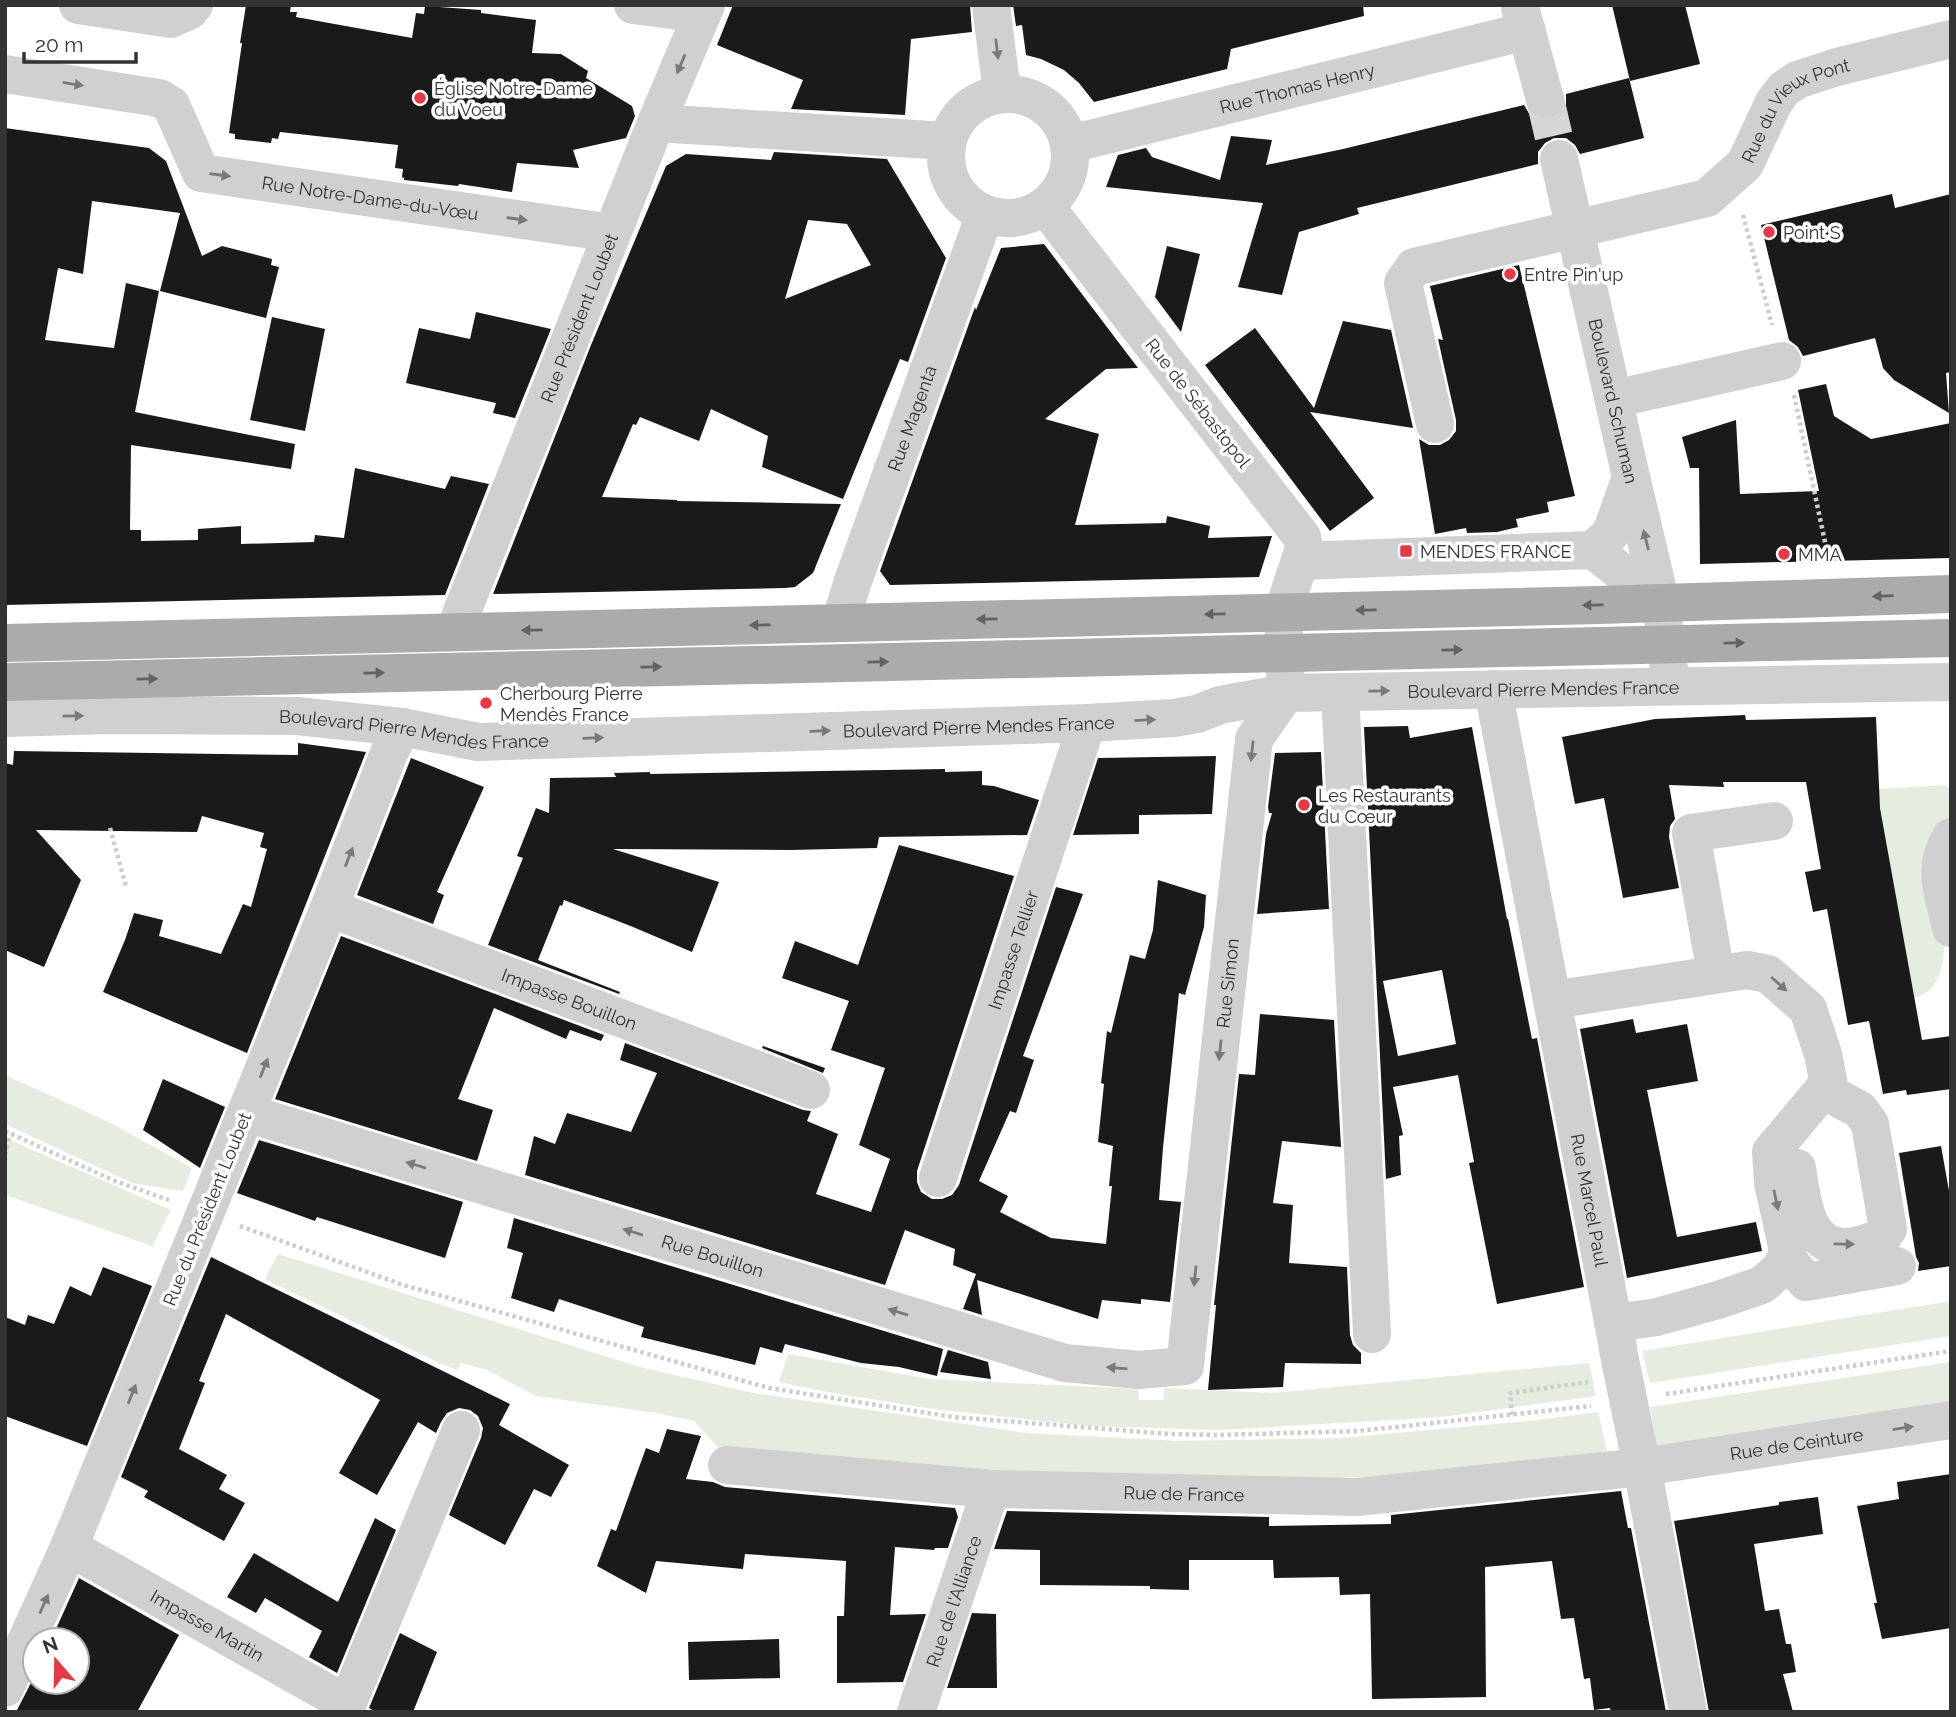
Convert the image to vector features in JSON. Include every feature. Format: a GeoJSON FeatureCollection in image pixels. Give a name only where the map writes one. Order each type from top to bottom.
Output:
{"type":"FeatureCollection","features":[{"type":"Feature","properties":{"kind":"main road"},"geometry":{"type":"LineString","coordinates":[[5,643],[1951,594]]}},
{"type":"Feature","properties":{"kind":"main road"},"geometry":{"type":"LineString","coordinates":[[5,682],[1951,638]]}},
{"type":"Feature","properties":{"kind":"street"},"geometry":{"type":"LineString","coordinates":[[78,5],[171,19],[191,8]]}},
{"type":"Feature","properties":{"kind":"street"},"geometry":{"type":"LineString","coordinates":[[633,5],[704,10]]}},
{"type":"Feature","properties":{"kind":"street"},"geometry":{"type":"LineString","coordinates":[[991,5],[1002,93]]}},
{"type":"Feature","properties":{"kind":"street","name":"Rue Président Loubet"},"geometry":{"type":"LineString","coordinates":[[454,632],[656,123],[704,10]]}},
{"type":"Feature","properties":{"kind":"street"},"geometry":{"type":"LineString","coordinates":[[1523,18],[1545,99]]}},
{"type":"Feature","properties":{"kind":"street","name":"Rue Thomas Henry"},"geometry":{"type":"LineString","coordinates":[[1070,144],[1523,18]]}},
{"type":"Feature","properties":{"kind":"street","name":"Rue du Vieux Pont"},"geometry":{"type":"LineString","coordinates":[[1435,424],[1403,283],[1414,267],[1707,198],[1745,164],[1774,102],[1784,89],[1797,80],[1837,67],[1951,40]]}},
{"type":"Feature","properties":{"kind":"street","name":"Rue Notre-Dame-du-Vœu"},"geometry":{"type":"LineString","coordinates":[[5,74],[159,98],[171,105],[201,173],[612,233]]}},
{"type":"Feature","properties":{"kind":"street"},"geometry":{"type":"LineString","coordinates":[[1002,93],[1038,100],[1053,111],[1070,144],[1071,161],[1067,179],[1058,194],[1045,206],[1026,216],[1006,219],[985,214],[969,205],[948,176],[945,159],[947,141],[954,123],[967,108],[984,98],[1002,93]]}},
{"type":"Feature","properties":{"kind":"street"},"geometry":{"type":"LineString","coordinates":[[656,123],[947,141]]}},
{"type":"Feature","properties":{"kind":"street","name":"Boulevard Schuman"},"geometry":{"type":"LineString","coordinates":[[1559,159],[1661,603],[1671,686]]}},
{"type":"Feature","properties":{"kind":"street","name":"Rue de Sébastopol"},"geometry":{"type":"LineString","coordinates":[[1045,206],[1302,537],[1304,548],[1283,612]]}},
{"type":"Feature","properties":{"kind":"street","name":"Rue Magenta"},"geometry":{"type":"LineString","coordinates":[[840,623],[985,214]]}},
{"type":"Feature","properties":{"kind":"street"},"geometry":{"type":"LineString","coordinates":[[1614,400],[1782,361]]}},
{"type":"Feature","properties":{"kind":"street"},"geometry":{"type":"LineString","coordinates":[[1593,550],[1611,533],[1631,478]]}},
{"type":"Feature","properties":{"kind":"street"},"geometry":{"type":"LineString","coordinates":[[1300,561],[1593,550],[1661,603]]}},
{"type":"Feature","properties":{"kind":"street"},"geometry":{"type":"LineString","coordinates":[[1283,612],[1286,693]]}},
{"type":"Feature","properties":{"kind":"street","name":"Boulevard Pierre Mendes France"},"geometry":{"type":"LineString","coordinates":[[5,718],[108,715],[297,716],[402,727],[478,742],[1174,718],[1197,714],[1220,705],[1286,693],[1951,682]]}},
{"type":"Feature","properties":{"kind":"street","name":"Rue Marcel Paul"},"geometry":{"type":"LineString","coordinates":[[1493,689],[1688,1712]]}},
{"type":"Feature","properties":{"kind":"street"},"geometry":{"type":"LineString","coordinates":[[1340,691],[1372,1335]]}},
{"type":"Feature","properties":{"kind":"street","name":"Rue Simon"},"geometry":{"type":"LineString","coordinates":[[1185,1366],[1254,739],[1286,693]]}},
{"type":"Feature","properties":{"kind":"street","name":"Impasse Tellier"},"geometry":{"type":"LineString","coordinates":[[938,1178],[1087,723]]}},
{"type":"Feature","properties":{"kind":"street","name":"Rue du Président Loubet"},"geometry":{"type":"LineString","coordinates":[[5,1688],[69,1547],[329,908],[389,753],[402,727]]}},
{"type":"Feature","properties":{"kind":"street"},"geometry":{"type":"LineString","coordinates":[[1716,974],[1691,833],[1774,821]]}},
{"type":"Feature","properties":{"kind":"street"},"geometry":{"type":"LineString","coordinates":[[1951,836],[1939,866],[1951,928]]}},
{"type":"Feature","properties":{"kind":"street","name":"Impasse Bouillon"},"geometry":{"type":"LineString","coordinates":[[329,908],[811,1090]]}},
{"type":"Feature","properties":{"kind":"street"},"geometry":{"type":"LineString","coordinates":[[1951,948],[1951,955]]}},
{"type":"Feature","properties":{"kind":"street"},"geometry":{"type":"LineString","coordinates":[[1552,1000],[1747,970],[1768,974],[1808,1009],[1823,1054],[1828,1080],[1823,1090],[1771,1152],[1773,1183],[1787,1246],[1787,1258],[1779,1270],[1762,1285],[1657,1317],[1619,1350]]}},
{"type":"Feature","properties":{"kind":"street"},"geometry":{"type":"LineString","coordinates":[[1790,1128],[1805,1213],[1814,1233],[1829,1243],[1845,1247],[1882,1238],[1888,1229],[1870,1124],[1860,1110],[1823,1090]]}},
{"type":"Feature","properties":{"kind":"street","name":"Rue Bouillon"},"geometry":{"type":"LineString","coordinates":[[246,1113],[1065,1363],[1139,1370],[1185,1366]]}},
{"type":"Feature","properties":{"kind":"street"},"geometry":{"type":"LineString","coordinates":[[1787,1258],[1806,1282],[1897,1266]]}},
{"type":"Feature","properties":{"kind":"street","name":"Rue de Ceinture"},"geometry":{"type":"LineString","coordinates":[[1642,1467],[1951,1420]]}},
{"type":"Feature","properties":{"kind":"street","name":"Impasse Martin"},"geometry":{"type":"LineString","coordinates":[[69,1547],[345,1708],[461,1430]]}},
{"type":"Feature","properties":{"kind":"street","name":"Rue de France"},"geometry":{"type":"LineString","coordinates":[[727,1465],[991,1489],[1357,1497],[1642,1467]]}},
{"type":"Feature","properties":{"kind":"street","name":"Rue de l'Alliance"},"geometry":{"type":"LineString","coordinates":[[916,1712],[991,1489]]}},
{"type":"Feature","properties":{"kind":"path"},"geometry":{"type":"LineString","coordinates":[[110,828],[125,886]]}},
{"type":"Feature","properties":{"kind":"path"},"geometry":{"type":"LineString","coordinates":[[5,1155],[10,1134]]}},
{"type":"Feature","properties":{"kind":"path"},"geometry":{"type":"LineString","coordinates":[[1512,1415],[1510,1393],[1619,1350]]}},
{"type":"Feature","properties":{"kind":"shaded area"},"geometry":{"type":"Polygon","coordinates":[[[1946,785],[1951,790],[1951,806],[1943,920],[1943,963],[1934,985],[1914,998],[1877,789],[1946,785]]]}},
{"type":"Feature","properties":{"kind":"shaded area"},"geometry":{"type":"Polygon","coordinates":[[[5,1075],[111,1123],[192,1168],[183,1191],[132,1183],[5,1124],[5,1075]]]}},
{"type":"Feature","properties":{"kind":"shaded area"},"geometry":{"type":"Polygon","coordinates":[[[5,1138],[171,1210],[152,1246],[5,1195],[5,1138]]]}},
{"type":"Feature","properties":{"kind":"shaded area"},"geometry":{"type":"Polygon","coordinates":[[[278,1254],[640,1367],[753,1393],[1026,1433],[1181,1441],[1340,1438],[1598,1412],[1608,1455],[1437,1475],[1284,1479],[1044,1477],[725,1455],[694,1421],[536,1396],[487,1370],[461,1363],[457,1370],[437,1362],[265,1279],[278,1254]]]}},
{"type":"Feature","properties":{"kind":"shaded area"},"geometry":{"type":"Polygon","coordinates":[[[1951,1301],[1951,1336],[1650,1383],[1642,1351],[1951,1301]]]}},
{"type":"Feature","properties":{"kind":"shaded area"},"geometry":{"type":"Polygon","coordinates":[[[788,1354],[930,1379],[1138,1389],[1139,1400],[1164,1400],[1164,1388],[1272,1393],[1589,1363],[1596,1396],[1442,1417],[1219,1430],[1090,1426],[933,1409],[779,1382],[788,1354]]]}},
{"type":"Feature","properties":{"kind":"shaded area"},"geometry":{"type":"Polygon","coordinates":[[[1951,1362],[1951,1405],[1658,1453],[1650,1407],[1951,1362]]]}},
{"type":"Feature","properties":{"kind":"building","name":"Église Notre-Dame du Voeu"},"geometry":{"type":"Polygon","coordinates":[[[246,5],[291,5],[290,12],[297,12],[296,17],[412,38],[416,13],[424,14],[425,6],[481,10],[481,13],[536,20],[532,53],[561,54],[588,71],[586,78],[632,106],[635,116],[626,138],[573,150],[579,168],[517,163],[512,192],[404,180],[403,169],[395,168],[398,145],[280,132],[278,139],[272,138],[271,143],[235,139],[235,134],[229,133],[246,5]]]}},
{"type":"Feature","properties":{"kind":"building"},"geometry":{"type":"Polygon","coordinates":[[[733,5],[970,5],[972,32],[911,39],[905,115],[791,109],[803,80],[717,45],[733,5]]]}},
{"type":"Feature","properties":{"kind":"building"},"geometry":{"type":"Polygon","coordinates":[[[1013,5],[1363,5],[1364,16],[1231,49],[1227,69],[1094,102],[1064,70],[1026,55],[1022,25],[1016,26],[1013,5]]]}},
{"type":"Feature","properties":{"kind":"building"},"geometry":{"type":"Polygon","coordinates":[[[1612,5],[1685,5],[1700,64],[1630,81],[1612,5]]]}},
{"type":"Feature","properties":{"kind":"building"},"geometry":{"type":"Polygon","coordinates":[[[1629,78],[1644,138],[1580,154],[1575,145],[1566,138],[1554,138],[1545,143],[1538,152],[1538,164],[1357,208],[1359,214],[1299,232],[1282,295],[1238,287],[1263,203],[1106,187],[1118,155],[1146,148],[1152,157],[1220,180],[1231,136],[1272,140],[1266,165],[1524,105],[1530,115],[1540,120],[1550,120],[1561,114],[1566,104],[1566,94],[1629,78]]]}},
{"type":"Feature","properties":{"kind":"building"},"geometry":{"type":"Polygon","coordinates":[[[5,128],[149,148],[166,161],[202,256],[222,246],[272,259],[271,265],[279,267],[266,318],[160,291],[180,213],[92,201],[83,274],[58,268],[45,340],[114,348],[126,283],[159,291],[135,412],[295,444],[291,469],[131,445],[130,530],[141,530],[141,541],[198,540],[198,529],[241,526],[241,544],[314,542],[315,535],[344,538],[355,468],[445,489],[451,476],[489,484],[445,595],[5,605],[5,128]]]}},
{"type":"Feature","properties":{"kind":"building"},"geometry":{"type":"Polygon","coordinates":[[[774,152],[887,159],[946,258],[908,362],[900,359],[843,499],[762,467],[768,436],[711,409],[699,441],[640,417],[636,425],[633,424],[602,497],[841,504],[813,573],[795,587],[785,588],[493,594],[591,345],[666,166],[686,154],[771,160],[774,152]],[[808,220],[785,299],[871,265],[847,224],[808,220]]]}},
{"type":"Feature","properties":{"kind":"building"},"geometry":{"type":"Polygon","coordinates":[[[1892,194],[1895,208],[1951,194],[1951,372],[1946,373],[1949,413],[1894,380],[1883,368],[1875,338],[1803,356],[1798,347],[1789,340],[1761,225],[1892,194]]]}},
{"type":"Feature","properties":{"kind":"building"},"geometry":{"type":"Polygon","coordinates":[[[1044,244],[1138,368],[1106,369],[1045,419],[1099,434],[1075,525],[1166,523],[1167,516],[1210,526],[1208,538],[1272,536],[1259,577],[890,585],[880,571],[975,307],[976,310],[1001,248],[1044,244]]]}},
{"type":"Feature","properties":{"kind":"building"},"geometry":{"type":"Polygon","coordinates":[[[1167,246],[1200,254],[1181,332],[1155,297],[1167,246]]]}},
{"type":"Feature","properties":{"kind":"building"},"geometry":{"type":"Polygon","coordinates":[[[1519,265],[1575,496],[1547,502],[1549,512],[1516,519],[1518,527],[1497,532],[1467,533],[1466,528],[1435,534],[1419,439],[1429,445],[1440,445],[1449,440],[1456,431],[1456,420],[1438,339],[1443,340],[1430,286],[1519,265]]]}},
{"type":"Feature","properties":{"kind":"building"},"geometry":{"type":"Polygon","coordinates":[[[476,312],[551,329],[515,418],[493,413],[496,403],[406,383],[419,328],[470,339],[476,312]]]}},
{"type":"Feature","properties":{"kind":"building"},"geometry":{"type":"Polygon","coordinates":[[[272,317],[325,329],[305,431],[250,420],[272,317]]]}},
{"type":"Feature","properties":{"kind":"building"},"geometry":{"type":"Polygon","coordinates":[[[1343,321],[1391,330],[1413,428],[1310,412],[1374,498],[1330,531],[1205,365],[1255,328],[1314,408],[1343,321]]]}},
{"type":"Feature","properties":{"kind":"building"},"geometry":{"type":"Polygon","coordinates":[[[1826,384],[1834,416],[1871,439],[1951,423],[1951,558],[1700,564],[1699,468],[1690,468],[1682,437],[1736,420],[1740,494],[1819,491],[1798,390],[1826,384]]]}},
{"type":"Feature","properties":{"kind":"building"},"geometry":{"type":"Polygon","coordinates":[[[1745,715],[1746,720],[1876,717],[1880,808],[1922,1040],[1951,1036],[1951,1089],[1907,1095],[1906,1090],[1883,1094],[1869,1021],[1848,1025],[1827,909],[1813,912],[1805,872],[1821,869],[1806,782],[1723,782],[1724,787],[1669,785],[1675,819],[1670,826],[1669,837],[1679,888],[1623,898],[1604,798],[1575,804],[1562,737],[1655,719],[1745,715]]]}},
{"type":"Feature","properties":{"kind":"building"},"geometry":{"type":"Polygon","coordinates":[[[1408,726],[1410,738],[1472,727],[1507,919],[1532,1039],[1537,1038],[1584,1287],[1497,1304],[1469,1163],[1474,1162],[1458,1075],[1393,1087],[1403,1135],[1399,1136],[1401,1175],[1386,1179],[1364,727],[1408,726]],[[1442,970],[1383,981],[1398,1056],[1456,1044],[1442,970]]]}},
{"type":"Feature","properties":{"kind":"building"},"geometry":{"type":"Polygon","coordinates":[[[298,743],[366,752],[247,1053],[103,992],[134,913],[163,920],[159,936],[221,954],[243,904],[251,907],[267,849],[260,847],[264,833],[202,816],[197,832],[36,830],[81,880],[44,967],[5,950],[5,763],[13,765],[14,751],[298,755],[298,743]]]}},
{"type":"Feature","properties":{"kind":"building"},"geometry":{"type":"Polygon","coordinates":[[[1321,752],[1329,909],[1257,914],[1266,834],[1272,813],[1269,813],[1268,807],[1275,753],[1321,752]]]}},
{"type":"Feature","properties":{"kind":"building"},"geometry":{"type":"Polygon","coordinates":[[[1216,756],[1212,814],[1139,815],[1139,834],[1073,835],[1098,758],[1216,756]]]}},
{"type":"Feature","properties":{"kind":"building"},"geometry":{"type":"Polygon","coordinates":[[[411,758],[484,787],[437,892],[444,895],[433,924],[357,895],[411,758]]]}},
{"type":"Feature","properties":{"kind":"building"},"geometry":{"type":"Polygon","coordinates":[[[945,769],[945,772],[982,771],[982,785],[1039,800],[1027,835],[879,837],[877,848],[613,849],[719,882],[692,952],[564,900],[538,960],[620,992],[619,994],[488,945],[523,858],[517,856],[536,808],[549,813],[550,778],[616,777],[614,773],[650,772],[945,769]]]}},
{"type":"Feature","properties":{"kind":"building"},"geometry":{"type":"Polygon","coordinates":[[[899,845],[1014,876],[917,1171],[921,1192],[932,1199],[952,1195],[959,1185],[1056,887],[1083,894],[1023,1056],[1034,1060],[1016,1113],[1010,1111],[979,1181],[1008,1196],[1000,1212],[1051,1238],[1106,1244],[1113,1146],[1098,1142],[1107,1031],[1111,1033],[1130,955],[1145,959],[1153,930],[1158,880],[1206,895],[1204,927],[1185,995],[1179,993],[1163,1148],[1159,1200],[1181,1202],[1170,1302],[1141,1299],[1141,1304],[1102,1300],[1098,1319],[977,1280],[982,1315],[963,1309],[976,1274],[953,1265],[955,1249],[905,1230],[885,1285],[525,1175],[534,1136],[555,1144],[567,1113],[631,1132],[657,1073],[620,1060],[625,1043],[811,1111],[807,1121],[838,1134],[816,1194],[871,1212],[890,1159],[859,1145],[885,1068],[831,1050],[849,1001],[782,978],[795,941],[858,965],[899,845]]]}},
{"type":"Feature","properties":{"kind":"building"},"geometry":{"type":"Polygon","coordinates":[[[341,936],[604,1035],[601,1041],[570,1030],[566,1039],[494,1008],[458,1099],[493,1110],[477,1161],[275,1099],[341,936]]]}},
{"type":"Feature","properties":{"kind":"building"},"geometry":{"type":"Polygon","coordinates":[[[1260,1014],[1334,1020],[1341,1147],[1282,1141],[1273,1203],[1293,1205],[1289,1263],[1347,1267],[1350,1335],[1353,1345],[1361,1353],[1361,1364],[1285,1363],[1283,1387],[1208,1390],[1214,1305],[1239,1074],[1255,1075],[1260,1014]]]}},
{"type":"Feature","properties":{"kind":"building"},"geometry":{"type":"Polygon","coordinates":[[[1633,1019],[1636,1033],[1687,1024],[1698,1081],[1647,1090],[1677,1237],[1756,1222],[1762,1251],[1627,1278],[1580,1029],[1633,1019]]]}},
{"type":"Feature","properties":{"kind":"building"},"geometry":{"type":"Polygon","coordinates":[[[763,1046],[825,1068],[823,1073],[762,1048],[763,1046]]]}},
{"type":"Feature","properties":{"kind":"building"},"geometry":{"type":"Polygon","coordinates":[[[163,1079],[225,1107],[200,1168],[143,1130],[163,1079]]]}},
{"type":"Feature","properties":{"kind":"building"},"geometry":{"type":"Polygon","coordinates":[[[259,1140],[463,1202],[445,1258],[317,1217],[315,1221],[237,1193],[259,1140]]]}},
{"type":"Feature","properties":{"kind":"building"},"geometry":{"type":"Polygon","coordinates":[[[1941,1146],[1951,1202],[1951,1266],[1918,1271],[1919,1263],[1899,1153],[1941,1146]]]}},
{"type":"Feature","properties":{"kind":"building"},"geometry":{"type":"Polygon","coordinates":[[[514,1218],[943,1349],[937,1376],[899,1367],[861,1363],[785,1344],[782,1353],[760,1347],[755,1365],[641,1337],[644,1327],[559,1299],[554,1312],[511,1298],[523,1253],[507,1248],[514,1218]]]}},
{"type":"Feature","properties":{"kind":"building"},"geometry":{"type":"Polygon","coordinates":[[[211,1257],[510,1404],[499,1425],[569,1465],[551,1497],[534,1489],[505,1545],[449,1515],[483,1428],[478,1416],[470,1410],[459,1408],[447,1413],[436,1433],[418,1422],[377,1495],[339,1473],[380,1400],[226,1314],[199,1381],[205,1383],[179,1449],[227,1475],[219,1489],[245,1503],[224,1541],[144,1497],[148,1491],[121,1477],[211,1257]]]}},
{"type":"Feature","properties":{"kind":"building"},"geometry":{"type":"Polygon","coordinates":[[[103,1267],[152,1286],[87,1446],[5,1416],[5,1317],[25,1325],[28,1315],[54,1324],[70,1286],[91,1296],[103,1267]]]}},
{"type":"Feature","properties":{"kind":"building"},"geometry":{"type":"Polygon","coordinates":[[[948,1350],[988,1362],[991,1379],[940,1372],[948,1350]]]}},
{"type":"Feature","properties":{"kind":"building"},"geometry":{"type":"Polygon","coordinates":[[[667,1429],[701,1436],[686,1479],[713,1482],[725,1487],[955,1508],[958,1517],[948,1548],[934,1550],[895,1547],[890,1615],[926,1614],[903,1682],[837,1683],[837,1616],[844,1616],[846,1561],[745,1554],[743,1569],[656,1561],[646,1593],[597,1566],[611,1529],[616,1531],[646,1448],[659,1453],[667,1429]]]}},
{"type":"Feature","properties":{"kind":"building"},"geometry":{"type":"Polygon","coordinates":[[[1951,1474],[1951,1628],[1882,1639],[1857,1506],[1899,1499],[1897,1482],[1951,1474]]]}},
{"type":"Feature","properties":{"kind":"building"},"geometry":{"type":"Polygon","coordinates":[[[1621,1491],[1628,1528],[1631,1528],[1666,1712],[1611,1712],[1610,1708],[1594,1710],[1590,1678],[1584,1679],[1574,1618],[1561,1619],[1552,1561],[1485,1567],[1486,1697],[1372,1699],[1370,1594],[1340,1595],[1339,1577],[1274,1578],[1273,1560],[1189,1560],[1189,1590],[1150,1589],[1150,1586],[1040,1585],[1040,1550],[994,1549],[1007,1511],[1269,1517],[1269,1526],[1391,1524],[1391,1515],[1621,1491]]]}},
{"type":"Feature","properties":{"kind":"building"},"geometry":{"type":"Polygon","coordinates":[[[1818,1497],[1823,1534],[1754,1544],[1765,1611],[1779,1609],[1786,1644],[1791,1644],[1796,1672],[1783,1674],[1793,1712],[1709,1712],[1674,1521],[1818,1497]]]}},
{"type":"Feature","properties":{"kind":"building"},"geometry":{"type":"Polygon","coordinates":[[[375,1518],[396,1530],[337,1673],[309,1657],[322,1631],[265,1598],[256,1613],[227,1597],[254,1553],[338,1602],[375,1518]]]}},
{"type":"Feature","properties":{"kind":"building"},"geometry":{"type":"Polygon","coordinates":[[[79,1578],[179,1635],[137,1712],[16,1712],[24,1696],[91,1696],[91,1626],[57,1626],[79,1578]]]}},
{"type":"Feature","properties":{"kind":"building"},"geometry":{"type":"Polygon","coordinates":[[[972,1613],[996,1614],[997,1688],[947,1688],[972,1613]]]}},
{"type":"Feature","properties":{"kind":"building"},"geometry":{"type":"Polygon","coordinates":[[[400,1633],[437,1652],[413,1712],[376,1712],[369,1708],[400,1633]]]}},
{"type":"Feature","properties":{"kind":"building"},"geometry":{"type":"Polygon","coordinates":[[[779,1639],[780,1678],[689,1680],[688,1642],[779,1639]]]}},
{"type":"Feature","properties":{"kind":"tunnel"},"geometry":{"type":"LineString","coordinates":[[1545,99],[1559,159]]}},
{"type":"Feature","properties":{"kind":"place","name":"Église Notre-Dame du Voeu"},"geometry":{"type":"Point","coordinates":[420,98]}},
{"type":"Feature","properties":{"kind":"place","name":"Point S"},"geometry":{"type":"Point","coordinates":[1769,232]}},
{"type":"Feature","properties":{"kind":"place","name":"Entre Pin'up"},"geometry":{"type":"Point","coordinates":[1510,274]}},
{"type":"Feature","properties":{"kind":"place","name":"MENDES FRANCE"},"geometry":{"type":"Point","coordinates":[1406,551]}},
{"type":"Feature","properties":{"kind":"place","name":"MMA"},"geometry":{"type":"Point","coordinates":[1784,554]}},
{"type":"Feature","properties":{"kind":"place","name":"Cherbourg Pierre Mendès France"},"geometry":{"type":"Point","coordinates":[486,703]}},
{"type":"Feature","properties":{"kind":"place","name":"Les Restaurants du Cœur"},"geometry":{"type":"Point","coordinates":[1304,805]}}]}
